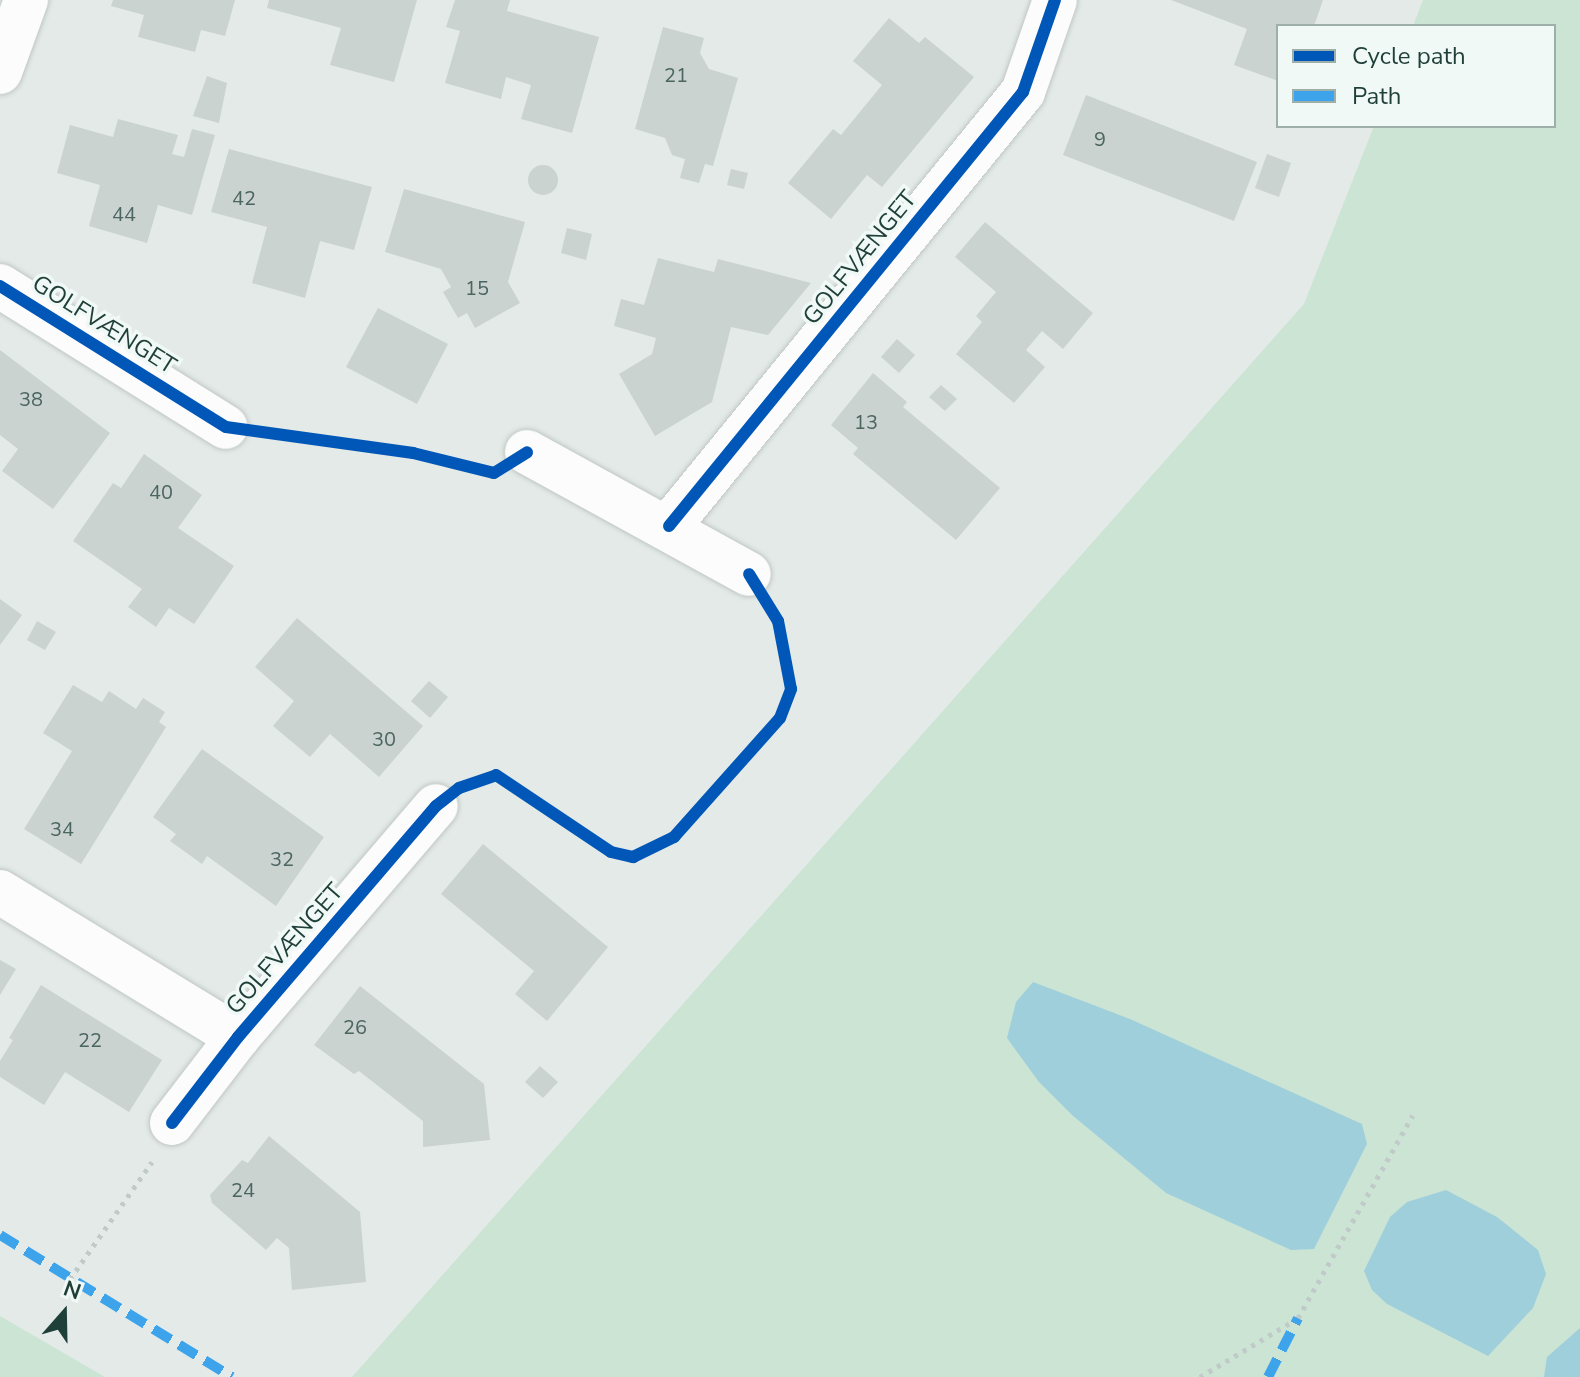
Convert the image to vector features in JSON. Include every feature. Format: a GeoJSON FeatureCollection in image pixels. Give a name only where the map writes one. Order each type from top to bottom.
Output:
{"type":"FeatureCollection","features":[{"type":"Feature","properties":{"kind":"street"},"geometry":{"type":"LineString","coordinates":[[0,72],[26,0]]}},
{"type":"Feature","properties":{"kind":"street","name":"GOLFVÆNGET"},"geometry":{"type":"LineString","coordinates":[[669,526],[1023,92],[1054,0]]}},
{"type":"Feature","properties":{"kind":"street","name":"GOLFVÆNGET"},"geometry":{"type":"LineString","coordinates":[[0,286],[226,427]]}},
{"type":"Feature","properties":{"kind":"street"},"geometry":{"type":"LineString","coordinates":[[527,452],[669,526],[749,574]]}},
{"type":"Feature","properties":{"kind":"street","name":"GOLFVÆNGET"},"geometry":{"type":"LineString","coordinates":[[172,1123],[238,1037],[436,806]]}},
{"type":"Feature","properties":{"kind":"street","name":"GOLFVÆNGET"},"geometry":{"type":"LineString","coordinates":[[0,892],[238,1037]]}},
{"type":"Feature","properties":{"kind":"path"},"geometry":{"type":"LineString","coordinates":[[1200,1377],[1298,1318],[1413,1115]]}},
{"type":"Feature","properties":{"kind":"path"},"geometry":{"type":"LineString","coordinates":[[70,1279],[165,1144],[172,1123]]}},
{"type":"Feature","properties":{"kind":"green space"},"geometry":{"type":"Polygon","coordinates":[[[1423,0],[1580,0],[1580,1377],[352,1377],[1304,304],[1373,128],[1556,128],[1556,24],[1414,24],[1423,0]]]}},
{"type":"Feature","properties":{"kind":"green space"},"geometry":{"type":"Polygon","coordinates":[[[0,1316],[105,1377],[0,1377],[0,1316]]]}},
{"type":"Feature","properties":{"kind":"water"},"geometry":{"type":"Polygon","coordinates":[[[1033,982],[1130,1019],[1362,1124],[1367,1144],[1314,1249],[1291,1250],[1166,1193],[1072,1115],[1039,1082],[1007,1038],[1016,1002],[1033,982]]]}},
{"type":"Feature","properties":{"kind":"water"},"geometry":{"type":"Polygon","coordinates":[[[1446,1190],[1497,1217],[1538,1250],[1546,1274],[1533,1308],[1488,1356],[1387,1304],[1372,1290],[1364,1271],[1390,1217],[1407,1202],[1446,1190]]]}},
{"type":"Feature","properties":{"kind":"water"},"geometry":{"type":"Polygon","coordinates":[[[1580,1328],[1580,1377],[1544,1377],[1547,1357],[1580,1328]]]}},
{"type":"Feature","properties":{"kind":"building"},"geometry":{"type":"Polygon","coordinates":[[[113,0],[235,0],[225,36],[201,30],[195,52],[138,37],[144,15],[111,6],[113,0]]]}},
{"type":"Feature","properties":{"kind":"building"},"geometry":{"type":"Polygon","coordinates":[[[269,0],[417,0],[394,82],[330,65],[341,28],[267,8],[269,0]]]}},
{"type":"Feature","properties":{"kind":"building"},"geometry":{"type":"Polygon","coordinates":[[[455,0],[510,0],[507,11],[599,37],[572,133],[521,119],[531,85],[506,77],[501,99],[445,83],[460,31],[446,27],[455,0]]]}},
{"type":"Feature","properties":{"kind":"building"},"geometry":{"type":"Polygon","coordinates":[[[1171,0],[1323,0],[1315,24],[1276,24],[1276,80],[1234,65],[1247,29],[1171,0]]]}},
{"type":"Feature","properties":{"kind":"building"},"geometry":{"type":"Polygon","coordinates":[[[889,18],[919,43],[925,37],[974,77],[882,187],[867,175],[831,219],[788,183],[833,129],[841,135],[882,85],[853,61],[889,18]]]}},
{"type":"Feature","properties":{"kind":"building"},"geometry":{"type":"Polygon","coordinates":[[[663,27],[704,38],[700,53],[709,69],[738,78],[713,166],[705,164],[699,183],[680,178],[685,159],[672,155],[665,138],[635,129],[663,27]]]}},
{"type":"Feature","properties":{"kind":"building"},"geometry":{"type":"Polygon","coordinates":[[[207,76],[227,83],[219,123],[193,116],[207,76]]]}},
{"type":"Feature","properties":{"kind":"building"},"geometry":{"type":"Polygon","coordinates":[[[1086,95],[1257,162],[1234,221],[1063,155],[1086,95]]]}},
{"type":"Feature","properties":{"kind":"building"},"geometry":{"type":"Polygon","coordinates":[[[118,119],[178,135],[172,154],[184,157],[192,129],[215,135],[192,215],[158,205],[147,243],[89,226],[100,185],[57,173],[70,125],[113,137],[118,119]]]}},
{"type":"Feature","properties":{"kind":"building"},"geometry":{"type":"Polygon","coordinates":[[[229,149],[372,187],[354,250],[320,241],[305,298],[252,283],[267,227],[211,212],[229,149]]]}},
{"type":"Feature","properties":{"kind":"building"},"geometry":{"type":"Polygon","coordinates":[[[1267,154],[1291,163],[1279,197],[1255,188],[1267,154]]]}},
{"type":"Feature","properties":{"kind":"building"},"geometry":{"type":"Polygon","coordinates":[[[543,165],[554,169],[558,180],[554,191],[543,195],[532,191],[528,180],[532,169],[543,165]]]}},
{"type":"Feature","properties":{"kind":"building"},"geometry":{"type":"Polygon","coordinates":[[[731,169],[748,173],[744,189],[727,185],[731,169]]]}},
{"type":"Feature","properties":{"kind":"building"},"geometry":{"type":"Polygon","coordinates":[[[404,189],[525,222],[508,282],[520,303],[475,328],[467,313],[458,318],[443,292],[451,287],[441,269],[385,252],[404,189]]]}},
{"type":"Feature","properties":{"kind":"building"},"geometry":{"type":"Polygon","coordinates":[[[985,222],[1093,313],[1063,349],[1042,331],[1026,350],[1045,367],[1014,403],[956,354],[982,322],[976,316],[996,292],[955,257],[985,222]]]}},
{"type":"Feature","properties":{"kind":"building"},"geometry":{"type":"Polygon","coordinates":[[[567,228],[592,234],[586,260],[561,253],[567,228]]]}},
{"type":"Feature","properties":{"kind":"building"},"geometry":{"type":"Polygon","coordinates":[[[658,258],[714,272],[718,259],[811,283],[768,335],[731,327],[712,402],[655,436],[619,374],[652,354],[656,338],[614,326],[621,299],[644,305],[658,258]]]}},
{"type":"Feature","properties":{"kind":"building"},"geometry":{"type":"Polygon","coordinates":[[[378,308],[448,344],[417,404],[346,367],[378,308]]]}},
{"type":"Feature","properties":{"kind":"building"},"geometry":{"type":"Polygon","coordinates":[[[897,339],[915,355],[899,373],[881,357],[897,339]]]}},
{"type":"Feature","properties":{"kind":"building"},"geometry":{"type":"Polygon","coordinates":[[[0,350],[110,433],[53,509],[2,471],[18,449],[0,435],[0,350]]]}},
{"type":"Feature","properties":{"kind":"building"},"geometry":{"type":"Polygon","coordinates":[[[873,373],[907,402],[903,407],[1000,488],[956,540],[853,454],[858,448],[831,425],[873,373]]]}},
{"type":"Feature","properties":{"kind":"building"},"geometry":{"type":"Polygon","coordinates":[[[941,385],[957,399],[945,411],[929,397],[941,385]]]}},
{"type":"Feature","properties":{"kind":"building"},"geometry":{"type":"Polygon","coordinates":[[[144,454],[202,495],[178,528],[234,566],[194,624],[169,608],[156,627],[128,607],[142,589],[73,541],[113,483],[121,488],[144,454]]]}},
{"type":"Feature","properties":{"kind":"building"},"geometry":{"type":"Polygon","coordinates":[[[0,599],[22,615],[0,645],[0,599]]]}},
{"type":"Feature","properties":{"kind":"building"},"geometry":{"type":"Polygon","coordinates":[[[297,618],[423,726],[379,777],[330,734],[310,757],[273,726],[294,701],[255,667],[297,618]]]}},
{"type":"Feature","properties":{"kind":"building"},"geometry":{"type":"Polygon","coordinates":[[[37,621],[56,632],[45,650],[27,640],[37,621]]]}},
{"type":"Feature","properties":{"kind":"building"},"geometry":{"type":"Polygon","coordinates":[[[429,681],[448,697],[430,718],[411,701],[429,681]]]}},
{"type":"Feature","properties":{"kind":"building"},"geometry":{"type":"Polygon","coordinates":[[[73,685],[102,702],[109,691],[136,709],[143,698],[165,712],[159,722],[166,727],[81,864],[24,829],[72,751],[43,733],[73,685]]]}},
{"type":"Feature","properties":{"kind":"building"},"geometry":{"type":"Polygon","coordinates":[[[202,749],[324,837],[276,906],[207,856],[202,864],[170,841],[176,834],[153,817],[202,749]]]}},
{"type":"Feature","properties":{"kind":"building"},"geometry":{"type":"Polygon","coordinates":[[[483,844],[608,947],[547,1021],[515,994],[534,971],[441,894],[483,844]]]}},
{"type":"Feature","properties":{"kind":"building"},"geometry":{"type":"Polygon","coordinates":[[[0,960],[16,969],[0,995],[0,960]]]}},
{"type":"Feature","properties":{"kind":"building"},"geometry":{"type":"Polygon","coordinates":[[[41,985],[162,1060],[129,1112],[65,1072],[44,1105],[0,1077],[0,1061],[13,1040],[9,1038],[41,985]]]}},
{"type":"Feature","properties":{"kind":"building"},"geometry":{"type":"Polygon","coordinates":[[[360,986],[484,1084],[490,1140],[423,1147],[423,1121],[359,1071],[354,1074],[314,1045],[360,986]]]}},
{"type":"Feature","properties":{"kind":"building"},"geometry":{"type":"Polygon","coordinates":[[[540,1066],[558,1082],[543,1098],[525,1082],[540,1066]]]}},
{"type":"Feature","properties":{"kind":"building"},"geometry":{"type":"Polygon","coordinates":[[[269,1136],[360,1212],[366,1282],[292,1290],[289,1248],[277,1238],[266,1250],[212,1203],[210,1195],[242,1160],[248,1163],[269,1136]]]}},
{"type":"Feature","properties":{"kind":"marked path"},"geometry":{"type":"LineString","coordinates":[[0,1235],[232,1377]]}},
{"type":"Feature","properties":{"kind":"marked path"},"geometry":{"type":"LineString","coordinates":[[1268,1377],[1298,1318]]}},
{"type":"Feature","properties":{"kind":"cycle path"},"geometry":{"type":"LineString","coordinates":[[669,526],[1023,92],[1055,0]]}},
{"type":"Feature","properties":{"kind":"cycle path"},"geometry":{"type":"LineString","coordinates":[[0,286],[226,427],[413,453],[494,473],[527,452]]}},
{"type":"Feature","properties":{"kind":"cycle path"},"geometry":{"type":"LineString","coordinates":[[172,1123],[238,1037],[436,806],[459,788],[496,775],[611,852],[633,857],[674,837],[780,718],[791,689],[778,621],[749,574]]}}]}
